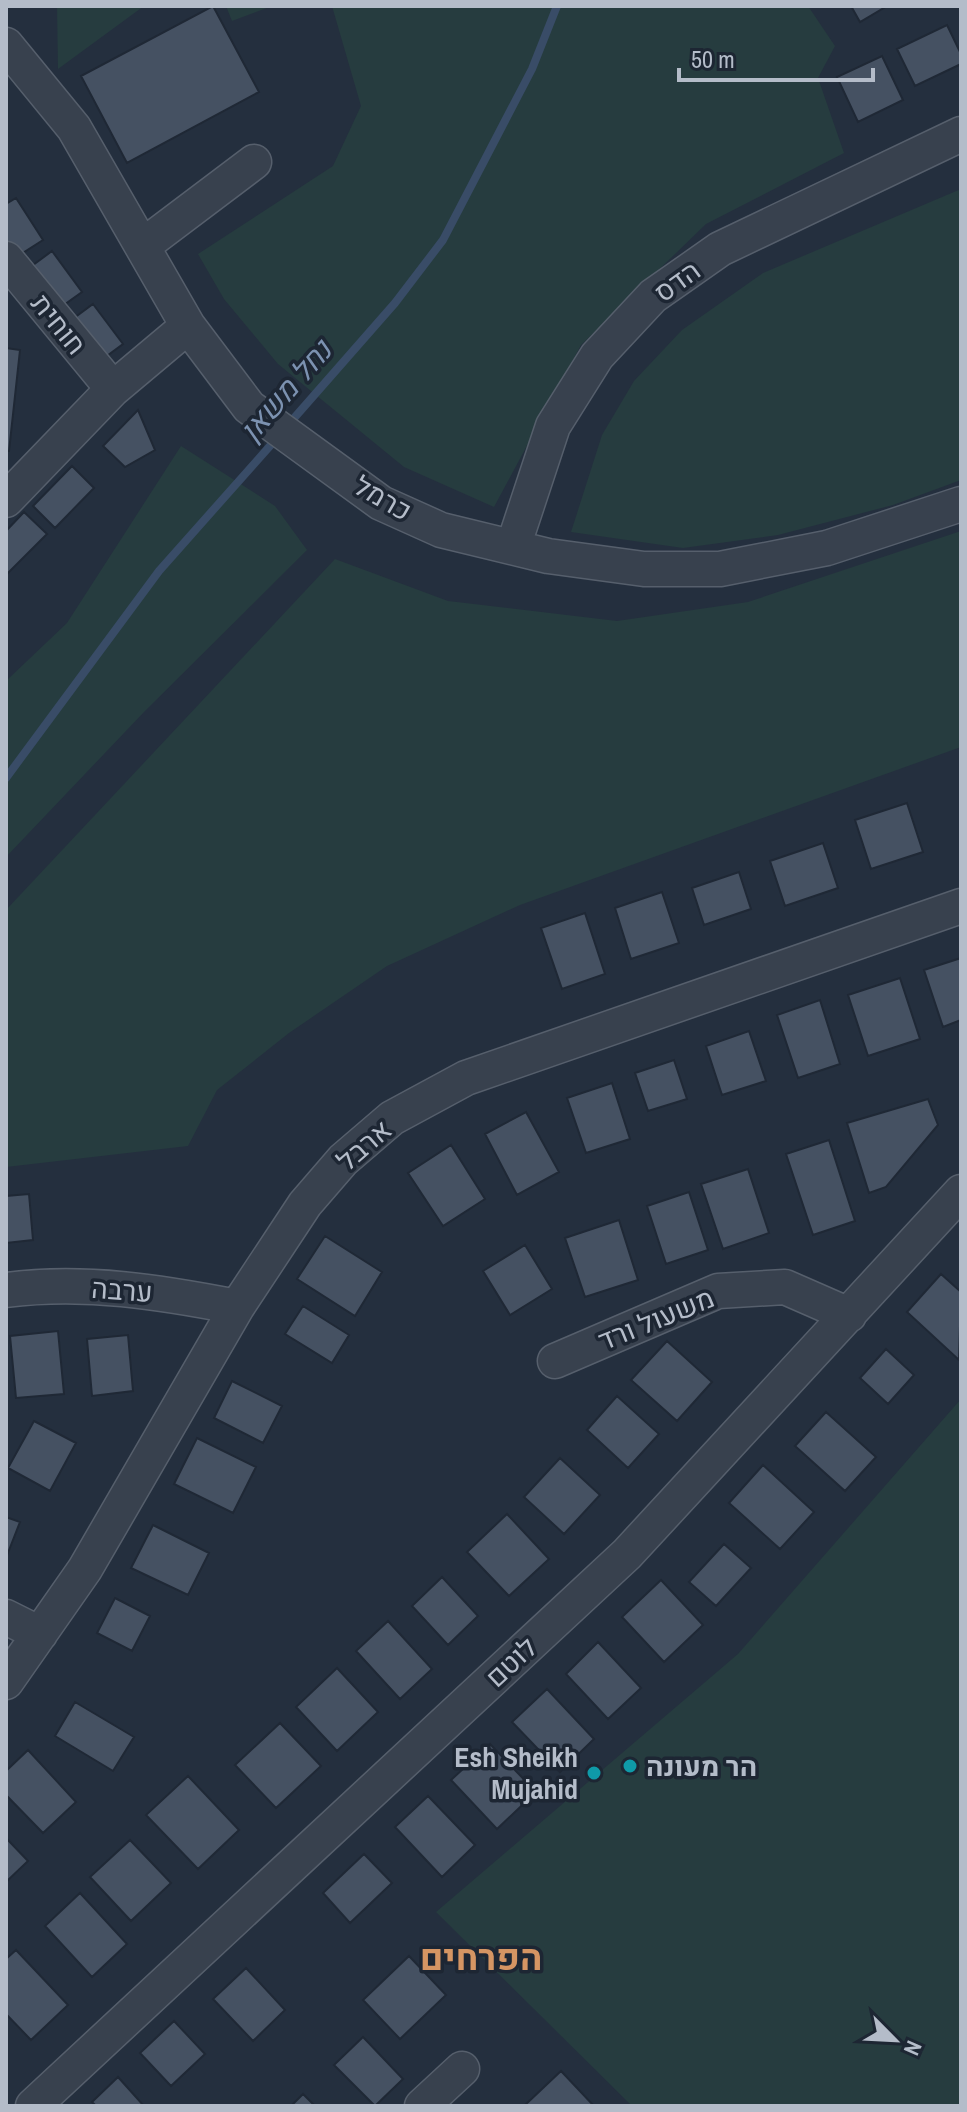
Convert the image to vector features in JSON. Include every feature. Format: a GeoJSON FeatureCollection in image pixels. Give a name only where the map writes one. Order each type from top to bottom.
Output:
{"type":"FeatureCollection","features":[{"type":"Feature","properties":{"kind":"street","name":"כרמל"},"geometry":{"type":"LineString","coordinates":[[6,45],[74,128],[188,326],[249,407],[381,503],[441,530],[513,547],[644,569],[720,569],[827,548],[961,504]]}},
{"type":"Feature","properties":{"kind":"street","name":"הדס"},"geometry":{"type":"LineString","coordinates":[[513,547],[553,426],[597,356],[653,296],[720,249],[961,134]]}},
{"type":"Feature","properties":{"kind":"street"},"geometry":{"type":"LineString","coordinates":[[144,245],[254,162]]}},
{"type":"Feature","properties":{"kind":"street","name":"חוחית"},"geometry":{"type":"LineString","coordinates":[[6,259],[113,389]]}},
{"type":"Feature","properties":{"kind":"street"},"geometry":{"type":"LineString","coordinates":[[6,500],[113,389],[188,326]]}},
{"type":"Feature","properties":{"kind":"street","name":"ארבל"},"geometry":{"type":"LineString","coordinates":[[6,1682],[85,1569],[237,1307],[305,1204],[343,1160],[404,1111],[466,1078],[961,906]]}},
{"type":"Feature","properties":{"kind":"street","name":"לוטם"},"geometry":{"type":"LineString","coordinates":[[33,2106],[627,1554],[961,1192]]}},
{"type":"Feature","properties":{"kind":"street","name":"ערבה"},"geometry":{"type":"LineString","coordinates":[[6,1290],[34,1286],[134,1288],[237,1307]]}},
{"type":"Feature","properties":{"kind":"street","name":"משעול ורד"},"geometry":{"type":"LineString","coordinates":[[555,1361],[718,1291],[785,1287],[849,1315]]}},
{"type":"Feature","properties":{"kind":"street"},"geometry":{"type":"LineString","coordinates":[[6,1617],[40,1634]]}},
{"type":"Feature","properties":{"kind":"street"},"geometry":{"type":"LineString","coordinates":[[422,2106],[462,2069]]}},
{"type":"Feature","properties":{"kind":"green space"},"geometry":{"type":"Polygon","coordinates":[[[57,6],[144,6],[58,69],[57,6]]]}},
{"type":"Feature","properties":{"kind":"green space"},"geometry":{"type":"Polygon","coordinates":[[[226,6],[272,6],[232,21],[226,6]]]}},
{"type":"Feature","properties":{"kind":"green space"},"geometry":{"type":"Polygon","coordinates":[[[332,6],[808,6],[835,46],[818,78],[844,153],[706,224],[581,345],[494,507],[404,467],[278,364],[224,299],[198,254],[333,166],[361,106],[332,6]]]}},
{"type":"Feature","properties":{"kind":"green space"},"geometry":{"type":"Polygon","coordinates":[[[961,189],[961,480],[893,505],[778,535],[683,548],[571,532],[602,435],[634,381],[682,330],[763,273],[961,189]]]}},
{"type":"Feature","properties":{"kind":"green space"},"geometry":{"type":"Polygon","coordinates":[[[181,446],[275,506],[307,550],[144,712],[6,857],[6,681],[67,623],[181,446]]]}},
{"type":"Feature","properties":{"kind":"green space"},"geometry":{"type":"Polygon","coordinates":[[[961,531],[961,747],[520,905],[387,966],[289,1033],[217,1090],[188,1146],[6,1167],[6,910],[335,559],[448,601],[617,621],[748,602],[961,531]]]}},
{"type":"Feature","properties":{"kind":"green space"},"geometry":{"type":"Polygon","coordinates":[[[961,1399],[961,2106],[632,2106],[436,1912],[738,1654],[961,1399]]]}},
{"type":"Feature","properties":{"kind":"building"},"geometry":{"type":"Polygon","coordinates":[[[213,6],[259,92],[127,163],[81,76],[213,6]]]}},
{"type":"Feature","properties":{"kind":"building"},"geometry":{"type":"Polygon","coordinates":[[[851,6],[887,6],[860,22],[851,6]]]}},
{"type":"Feature","properties":{"kind":"building"},"geometry":{"type":"Polygon","coordinates":[[[947,25],[961,54],[961,64],[915,86],[897,49],[947,25]]]}},
{"type":"Feature","properties":{"kind":"building"},"geometry":{"type":"Polygon","coordinates":[[[882,56],[903,100],[858,122],[837,77],[882,56]]]}},
{"type":"Feature","properties":{"kind":"building"},"geometry":{"type":"Polygon","coordinates":[[[16,198],[43,240],[15,258],[6,245],[6,204],[16,198]]]}},
{"type":"Feature","properties":{"kind":"building"},"geometry":{"type":"Polygon","coordinates":[[[52,251],[82,292],[54,312],[25,271],[52,251]]]}},
{"type":"Feature","properties":{"kind":"building"},"geometry":{"type":"Polygon","coordinates":[[[93,304],[123,344],[96,364],[66,324],[93,304]]]}},
{"type":"Feature","properties":{"kind":"building"},"geometry":{"type":"Polygon","coordinates":[[[6,348],[20,350],[9,451],[6,451],[6,348]]]}},
{"type":"Feature","properties":{"kind":"building"},"geometry":{"type":"Polygon","coordinates":[[[138,410],[155,450],[125,467],[103,446],[138,410]]]}},
{"type":"Feature","properties":{"kind":"building"},"geometry":{"type":"Polygon","coordinates":[[[72,466],[94,488],[55,528],[33,506],[72,466]]]}},
{"type":"Feature","properties":{"kind":"building"},"geometry":{"type":"Polygon","coordinates":[[[24,512],[47,534],[7,574],[6,531],[24,512]]]}},
{"type":"Feature","properties":{"kind":"building"},"geometry":{"type":"Polygon","coordinates":[[[907,803],[923,852],[871,869],[855,820],[907,803]]]}},
{"type":"Feature","properties":{"kind":"building"},"geometry":{"type":"Polygon","coordinates":[[[823,843],[838,888],[785,906],[770,861],[823,843]]]}},
{"type":"Feature","properties":{"kind":"building"},"geometry":{"type":"Polygon","coordinates":[[[739,872],[751,909],[704,925],[692,888],[739,872]]]}},
{"type":"Feature","properties":{"kind":"building"},"geometry":{"type":"Polygon","coordinates":[[[662,892],[679,943],[631,959],[615,908],[662,892]]]}},
{"type":"Feature","properties":{"kind":"building"},"geometry":{"type":"Polygon","coordinates":[[[585,913],[605,974],[562,989],[541,928],[585,913]]]}},
{"type":"Feature","properties":{"kind":"building"},"geometry":{"type":"Polygon","coordinates":[[[961,958],[961,1020],[943,1027],[924,970],[961,958]]]}},
{"type":"Feature","properties":{"kind":"building"},"geometry":{"type":"Polygon","coordinates":[[[900,978],[920,1039],[868,1056],[848,995],[900,978]]]}},
{"type":"Feature","properties":{"kind":"building"},"geometry":{"type":"Polygon","coordinates":[[[820,1000],[840,1064],[798,1078],[777,1015],[820,1000]]]}},
{"type":"Feature","properties":{"kind":"building"},"geometry":{"type":"Polygon","coordinates":[[[749,1031],[766,1081],[722,1095],[706,1046],[749,1031]]]}},
{"type":"Feature","properties":{"kind":"building"},"geometry":{"type":"Polygon","coordinates":[[[674,1060],[687,1099],[648,1111],[635,1073],[674,1060]]]}},
{"type":"Feature","properties":{"kind":"building"},"geometry":{"type":"Polygon","coordinates":[[[612,1083],[630,1139],[586,1153],[567,1098],[612,1083]]]}},
{"type":"Feature","properties":{"kind":"building"},"geometry":{"type":"Polygon","coordinates":[[[928,1099],[938,1125],[886,1187],[869,1193],[847,1123],[928,1099]]]}},
{"type":"Feature","properties":{"kind":"building"},"geometry":{"type":"Polygon","coordinates":[[[526,1112],[559,1172],[517,1195],[485,1134],[526,1112]]]}},
{"type":"Feature","properties":{"kind":"building"},"geometry":{"type":"Polygon","coordinates":[[[829,1140],[855,1221],[813,1235],[786,1154],[829,1140]]]}},
{"type":"Feature","properties":{"kind":"building"},"geometry":{"type":"Polygon","coordinates":[[[451,1145],[485,1199],[443,1226],[408,1173],[451,1145]]]}},
{"type":"Feature","properties":{"kind":"building"},"geometry":{"type":"Polygon","coordinates":[[[748,1169],[769,1233],[723,1249],[701,1184],[748,1169]]]}},
{"type":"Feature","properties":{"kind":"building"},"geometry":{"type":"Polygon","coordinates":[[[689,1192],[708,1250],[666,1264],[647,1206],[689,1192]]]}},
{"type":"Feature","properties":{"kind":"building"},"geometry":{"type":"Polygon","coordinates":[[[29,1194],[33,1240],[6,1243],[6,1196],[29,1194]]]}},
{"type":"Feature","properties":{"kind":"building"},"geometry":{"type":"Polygon","coordinates":[[[619,1220],[638,1280],[585,1297],[565,1238],[619,1220]]]}},
{"type":"Feature","properties":{"kind":"building"},"geometry":{"type":"Polygon","coordinates":[[[325,1236],[382,1272],[355,1316],[297,1279],[325,1236]]]}},
{"type":"Feature","properties":{"kind":"building"},"geometry":{"type":"Polygon","coordinates":[[[525,1245],[552,1289],[510,1315],[483,1271],[525,1245]]]}},
{"type":"Feature","properties":{"kind":"building"},"geometry":{"type":"Polygon","coordinates":[[[941,1274],[961,1292],[959,1360],[907,1312],[941,1274]]]}},
{"type":"Feature","properties":{"kind":"building"},"geometry":{"type":"Polygon","coordinates":[[[303,1306],[349,1335],[332,1363],[285,1334],[303,1306]]]}},
{"type":"Feature","properties":{"kind":"building"},"geometry":{"type":"Polygon","coordinates":[[[58,1331],[64,1394],[16,1398],[10,1336],[58,1331]]]}},
{"type":"Feature","properties":{"kind":"building"},"geometry":{"type":"Polygon","coordinates":[[[128,1335],[133,1391],[92,1396],[87,1339],[128,1335]]]}},
{"type":"Feature","properties":{"kind":"building"},"geometry":{"type":"Polygon","coordinates":[[[667,1341],[712,1382],[677,1421],[631,1380],[667,1341]]]}},
{"type":"Feature","properties":{"kind":"building"},"geometry":{"type":"Polygon","coordinates":[[[886,1349],[914,1375],[888,1404],[860,1378],[886,1349]]]}},
{"type":"Feature","properties":{"kind":"building"},"geometry":{"type":"Polygon","coordinates":[[[232,1381],[282,1406],[263,1443],[214,1418],[232,1381]]]}},
{"type":"Feature","properties":{"kind":"building"},"geometry":{"type":"Polygon","coordinates":[[[617,1396],[659,1434],[628,1468],[587,1430],[617,1396]]]}},
{"type":"Feature","properties":{"kind":"building"},"geometry":{"type":"Polygon","coordinates":[[[826,1412],[876,1457],[845,1491],[795,1446],[826,1412]]]}},
{"type":"Feature","properties":{"kind":"building"},"geometry":{"type":"Polygon","coordinates":[[[34,1421],[76,1443],[50,1491],[8,1468],[34,1421]]]}},
{"type":"Feature","properties":{"kind":"building"},"geometry":{"type":"Polygon","coordinates":[[[197,1438],[256,1467],[233,1513],[174,1484],[197,1438]]]}},
{"type":"Feature","properties":{"kind":"building"},"geometry":{"type":"Polygon","coordinates":[[[560,1458],[600,1495],[564,1534],[524,1497],[560,1458]]]}},
{"type":"Feature","properties":{"kind":"building"},"geometry":{"type":"Polygon","coordinates":[[[763,1465],[814,1512],[780,1549],[729,1503],[763,1465]]]}},
{"type":"Feature","properties":{"kind":"building"},"geometry":{"type":"Polygon","coordinates":[[[507,1514],[549,1559],[509,1596],[467,1552],[507,1514]]]}},
{"type":"Feature","properties":{"kind":"building"},"geometry":{"type":"Polygon","coordinates":[[[6,1517],[20,1522],[6,1558],[6,1517]]]}},
{"type":"Feature","properties":{"kind":"building"},"geometry":{"type":"Polygon","coordinates":[[[153,1525],[209,1553],[188,1595],[131,1568],[153,1525]]]}},
{"type":"Feature","properties":{"kind":"building"},"geometry":{"type":"Polygon","coordinates":[[[724,1544],[751,1568],[716,1606],[689,1582],[724,1544]]]}},
{"type":"Feature","properties":{"kind":"building"},"geometry":{"type":"Polygon","coordinates":[[[442,1577],[478,1616],[448,1645],[412,1606],[442,1577]]]}},
{"type":"Feature","properties":{"kind":"building"},"geometry":{"type":"Polygon","coordinates":[[[661,1580],[703,1625],[664,1662],[622,1617],[661,1580]]]}},
{"type":"Feature","properties":{"kind":"building"},"geometry":{"type":"Polygon","coordinates":[[[115,1598],[150,1616],[132,1651],[97,1633],[115,1598]]]}},
{"type":"Feature","properties":{"kind":"building"},"geometry":{"type":"Polygon","coordinates":[[[388,1621],[432,1669],[400,1699],[356,1651],[388,1621]]]}},
{"type":"Feature","properties":{"kind":"building"},"geometry":{"type":"Polygon","coordinates":[[[598,1642],[641,1688],[608,1719],[566,1674],[598,1642]]]}},
{"type":"Feature","properties":{"kind":"building"},"geometry":{"type":"Polygon","coordinates":[[[337,1668],[378,1712],[337,1751],[296,1707],[337,1668]]]}},
{"type":"Feature","properties":{"kind":"building"},"geometry":{"type":"Polygon","coordinates":[[[547,1689],[594,1739],[560,1772],[512,1722],[547,1689]]]}},
{"type":"Feature","properties":{"kind":"building"},"geometry":{"type":"Polygon","coordinates":[[[75,1702],[134,1737],[113,1771],[55,1736],[75,1702]]]}},
{"type":"Feature","properties":{"kind":"building"},"geometry":{"type":"Polygon","coordinates":[[[280,1723],[321,1766],[276,1808],[235,1765],[280,1723]]]}},
{"type":"Feature","properties":{"kind":"building"},"geometry":{"type":"Polygon","coordinates":[[[490,1744],[536,1792],[497,1829],[451,1780],[490,1744]]]}},
{"type":"Feature","properties":{"kind":"building"},"geometry":{"type":"Polygon","coordinates":[[[28,1750],[76,1802],[43,1833],[6,1795],[6,1771],[28,1750]]]}},
{"type":"Feature","properties":{"kind":"building"},"geometry":{"type":"Polygon","coordinates":[[[188,1776],[239,1830],[198,1869],[146,1815],[188,1776]]]}},
{"type":"Feature","properties":{"kind":"building"},"geometry":{"type":"Polygon","coordinates":[[[428,1796],[475,1845],[442,1877],[395,1827],[428,1796]]]}},
{"type":"Feature","properties":{"kind":"building"},"geometry":{"type":"Polygon","coordinates":[[[6,1838],[28,1861],[6,1882],[6,1838]]]}},
{"type":"Feature","properties":{"kind":"building"},"geometry":{"type":"Polygon","coordinates":[[[130,1840],[171,1883],[131,1921],[90,1877],[130,1840]]]}},
{"type":"Feature","properties":{"kind":"building"},"geometry":{"type":"Polygon","coordinates":[[[364,1854],[392,1883],[350,1923],[323,1893],[364,1854]]]}},
{"type":"Feature","properties":{"kind":"building"},"geometry":{"type":"Polygon","coordinates":[[[80,1893],[127,1944],[92,1977],[45,1926],[80,1893]]]}},
{"type":"Feature","properties":{"kind":"building"},"geometry":{"type":"Polygon","coordinates":[[[16,1950],[68,2005],[31,2040],[6,2014],[6,1959],[16,1950]]]}},
{"type":"Feature","properties":{"kind":"building"},"geometry":{"type":"Polygon","coordinates":[[[409,1956],[446,1995],[400,2039],[363,2000],[409,1956]]]}},
{"type":"Feature","properties":{"kind":"building"},"geometry":{"type":"Polygon","coordinates":[[[246,1968],[285,2010],[253,2041],[213,1999],[246,1968]]]}},
{"type":"Feature","properties":{"kind":"building"},"geometry":{"type":"Polygon","coordinates":[[[174,2021],[205,2054],[171,2086],[140,2053],[174,2021]]]}},
{"type":"Feature","properties":{"kind":"building"},"geometry":{"type":"Polygon","coordinates":[[[363,2037],[403,2079],[375,2106],[334,2065],[363,2037]]]}},
{"type":"Feature","properties":{"kind":"building"},"geometry":{"type":"Polygon","coordinates":[[[561,2071],[594,2106],[524,2106],[561,2071]]]}},
{"type":"Feature","properties":{"kind":"building"},"geometry":{"type":"Polygon","coordinates":[[[118,2077],[144,2106],[96,2106],[92,2102],[118,2077]]]}},
{"type":"Feature","properties":{"kind":"building"},"geometry":{"type":"Polygon","coordinates":[[[303,2094],[315,2106],[291,2106],[303,2094]]]}},
{"type":"Feature","properties":{"kind":"waterway","name":"נחל משאן"},"geometry":{"type":"LineString","coordinates":[[288,425],[395,303],[443,240],[532,69],[557,6]]}},
{"type":"Feature","properties":{"kind":"waterway","name":"נחל משאן"},"geometry":{"type":"LineString","coordinates":[[6,778],[159,571],[277,438]]}},
{"type":"Feature","properties":{"kind":"place","name":"הר מעונה"},"geometry":{"type":"Point","coordinates":[630,1766]}},
{"type":"Feature","properties":{"kind":"place","name":"Esh Sheikh Mujahid"},"geometry":{"type":"Point","coordinates":[594,1773]}},
{"type":"Feature","properties":{"kind":"district","name":"הפרחים"},"geometry":{"type":"Point","coordinates":[481,1957]}}]}
